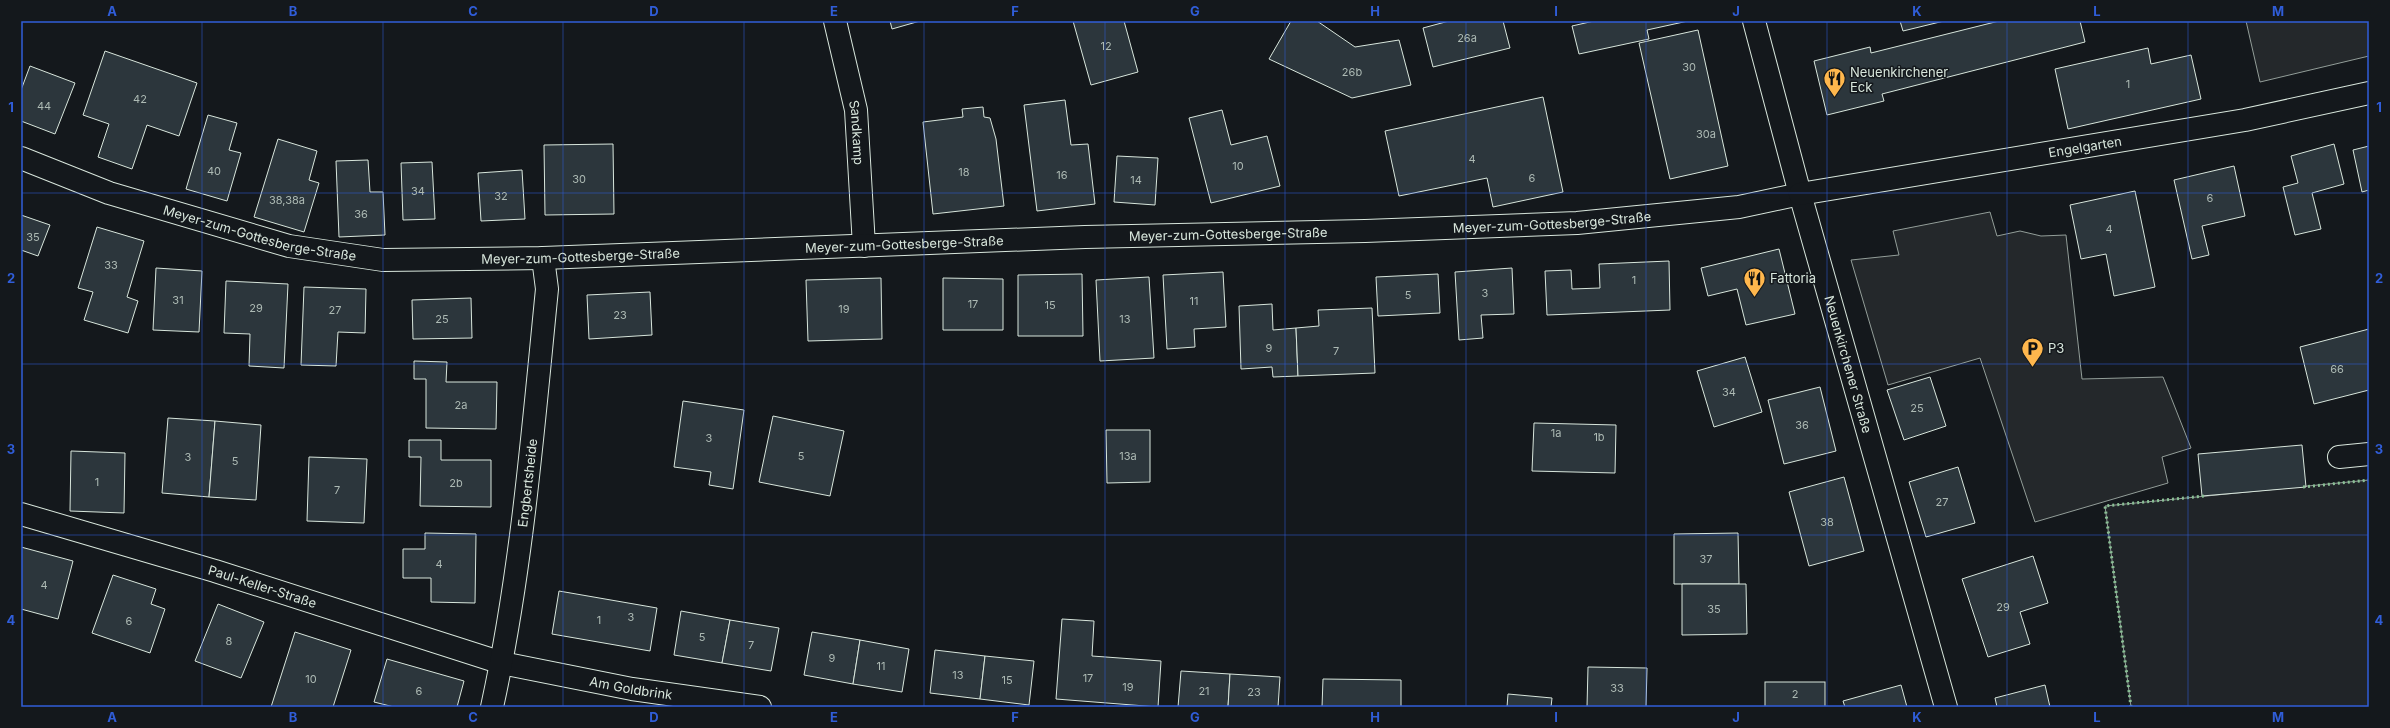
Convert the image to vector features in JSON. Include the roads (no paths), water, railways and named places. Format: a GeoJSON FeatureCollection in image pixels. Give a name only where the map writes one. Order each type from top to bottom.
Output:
{"type":"FeatureCollection","features":[{"type":"Feature","properties":{"kind":"street","name":"Sandkamp"},"geometry":{"type":"LineString","coordinates":[[835,21],[856,110],[864,246]]}},
{"type":"Feature","properties":{"kind":"street","name":"Neuenkirchener Straße"},"geometry":{"type":"LineString","coordinates":[[1754,21],[1800,194],[1946,707]]}},
{"type":"Feature","properties":{"kind":"street","name":"Engelgarten"},"geometry":{"type":"LineString","coordinates":[[1800,194],[2245,120],[2369,93]]}},
{"type":"Feature","properties":{"kind":"street","name":"Meyer-zum-Gottesberge-Straße"},"geometry":{"type":"LineString","coordinates":[[21,158],[109,193],[288,246],[383,260],[543,258],[1085,237],[1365,231],[1577,223],[1739,207],[1800,194]]}},
{"type":"Feature","properties":{"kind":"street","name":"Engbertsheide"},"geometry":{"type":"LineString","coordinates":[[492,707],[502,663],[523,520],[547,289],[543,258]]}},
{"type":"Feature","properties":{"kind":"street"},"geometry":{"type":"LineString","coordinates":[[2339,457],[2369,454]]}},
{"type":"Feature","properties":{"kind":"street","name":"Paul-Keller-Straße"},"geometry":{"type":"LineString","coordinates":[[21,514],[215,571],[502,663]]}},
{"type":"Feature","properties":{"kind":"street","name":"Am Goldbrink"},"geometry":{"type":"LineString","coordinates":[[502,663],[632,689],[760,707]]}},
{"type":"Feature","properties":{"kind":"place","name":"Neuenkirchener Eck"},"geometry":{"type":"Point","coordinates":[1834,98]}},
{"type":"Feature","properties":{"kind":"place","name":"Fattoria"},"geometry":{"type":"Point","coordinates":[1755,298]}},
{"type":"Feature","properties":{"kind":"place","name":"P3"},"geometry":{"type":"Point","coordinates":[2032,368]}}]}
